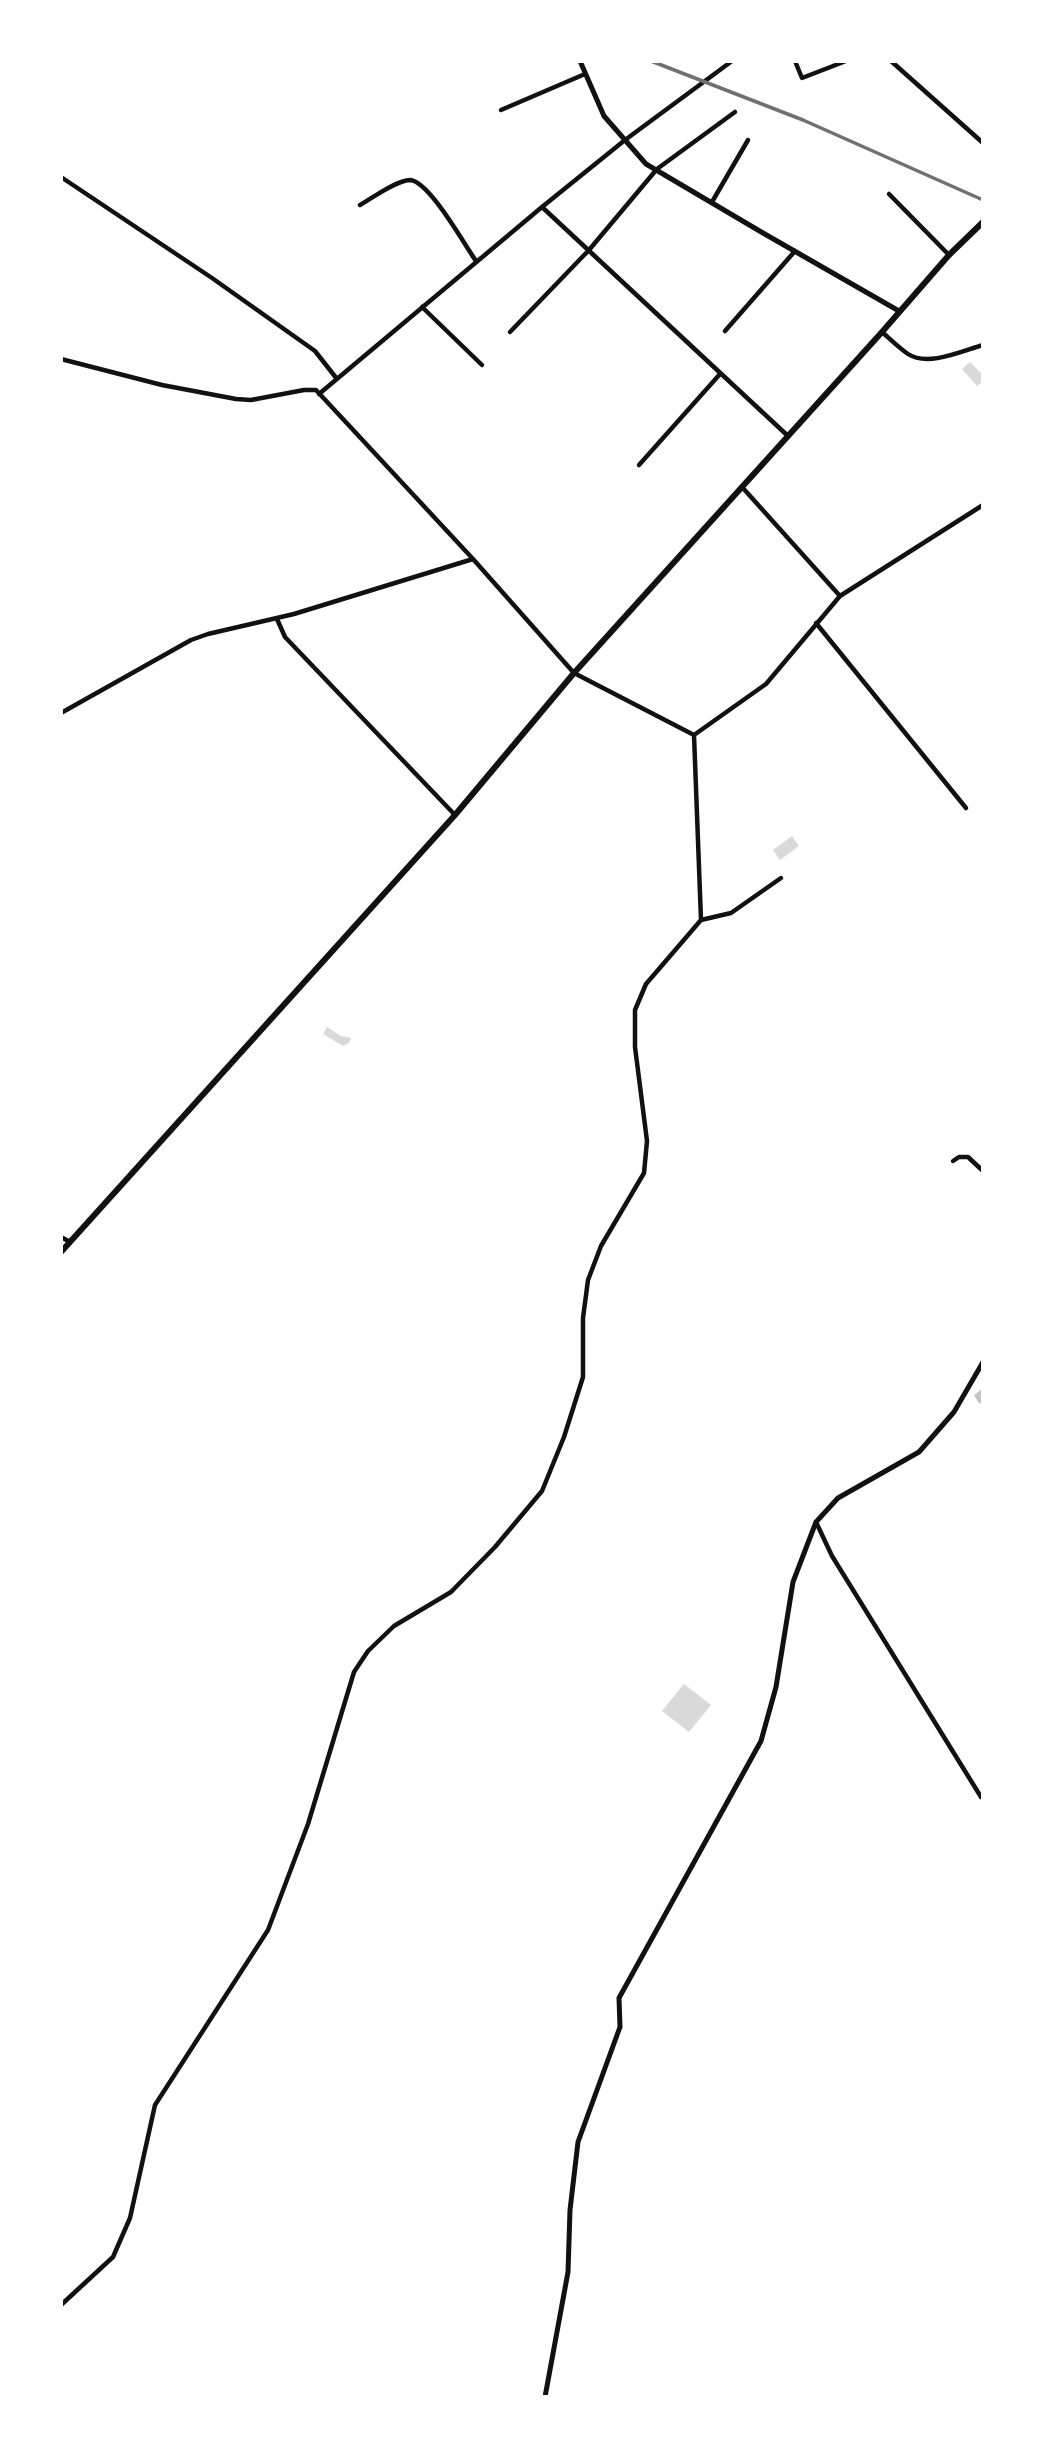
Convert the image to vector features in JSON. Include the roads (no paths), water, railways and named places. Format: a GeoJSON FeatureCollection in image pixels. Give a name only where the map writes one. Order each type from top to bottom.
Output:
{"type":"FeatureCollection","features":[{"type":"Feature","properties":{"kind":"main road"},"geometry":{"type":"LineString","coordinates":[[61,1252],[455,815],[574,673],[883,332],[948,256],[983,222]]}},
{"type":"Feature","properties":{"kind":"street"},"geometry":{"type":"LineString","coordinates":[[580,61],[604,116],[646,163],[900,311]]}},
{"type":"Feature","properties":{"kind":"street"},"geometry":{"type":"LineString","coordinates":[[319,394],[542,206],[625,140],[732,61]]}},
{"type":"Feature","properties":{"kind":"street"},"geometry":{"type":"LineString","coordinates":[[795,61],[802,78],[846,61]]}},
{"type":"Feature","properties":{"kind":"street"},"geometry":{"type":"LineString","coordinates":[[891,61],[983,143]]}},
{"type":"Feature","properties":{"kind":"street"},"geometry":{"type":"LineString","coordinates":[[501,110],[585,74]]}},
{"type":"Feature","properties":{"kind":"street"},"geometry":{"type":"LineString","coordinates":[[510,332],[589,250],[657,169],[735,112]]}},
{"type":"Feature","properties":{"kind":"street"},"geometry":{"type":"LineString","coordinates":[[712,202],[748,141]]}},
{"type":"Feature","properties":{"kind":"street"},"geometry":{"type":"LineString","coordinates":[[61,177],[315,351],[337,379]]}},
{"type":"Feature","properties":{"kind":"street"},"geometry":{"type":"LineString","coordinates":[[360,205],[400,183],[411,180],[424,186],[476,261]]}},
{"type":"Feature","properties":{"kind":"street"},"geometry":{"type":"LineString","coordinates":[[889,194],[948,256]]}},
{"type":"Feature","properties":{"kind":"street"},"geometry":{"type":"LineString","coordinates":[[542,206],[788,436]]}},
{"type":"Feature","properties":{"kind":"street"},"geometry":{"type":"LineString","coordinates":[[974,229],[983,233]]}},
{"type":"Feature","properties":{"kind":"street"},"geometry":{"type":"LineString","coordinates":[[725,331],[795,251]]}},
{"type":"Feature","properties":{"kind":"street"},"geometry":{"type":"LineString","coordinates":[[422,307],[482,365]]}},
{"type":"Feature","properties":{"kind":"street"},"geometry":{"type":"LineString","coordinates":[[883,332],[908,355],[917,358],[940,358],[983,345]]}},
{"type":"Feature","properties":{"kind":"street"},"geometry":{"type":"LineString","coordinates":[[61,359],[162,385],[236,399],[251,400],[316,390],[473,559],[574,673],[694,735]]}},
{"type":"Feature","properties":{"kind":"street"},"geometry":{"type":"LineString","coordinates":[[639,465],[720,374]]}},
{"type":"Feature","properties":{"kind":"street"},"geometry":{"type":"LineString","coordinates":[[741,488],[839,596]]}},
{"type":"Feature","properties":{"kind":"street"},"geometry":{"type":"LineString","coordinates":[[694,735],[766,684],[839,596],[983,505]]}},
{"type":"Feature","properties":{"kind":"street"},"geometry":{"type":"LineString","coordinates":[[61,713],[191,640],[277,619],[473,559]]}},
{"type":"Feature","properties":{"kind":"street"},"geometry":{"type":"LineString","coordinates":[[277,619],[285,637],[455,815]]}},
{"type":"Feature","properties":{"kind":"street"},"geometry":{"type":"LineString","coordinates":[[817,623],[967,808]]}},
{"type":"Feature","properties":{"kind":"street"},"geometry":{"type":"LineString","coordinates":[[694,735],[701,920]]}},
{"type":"Feature","properties":{"kind":"street"},"geometry":{"type":"LineString","coordinates":[[61,2305],[113,2257],[130,2218],[155,2105],[268,1930],[308,1824],[354,1672],[368,1651],[394,1626],[451,1592],[495,1547],[542,1491],[564,1437],[583,1377],[583,1318],[588,1280],[601,1245],[644,1173],[647,1142],[635,1048],[635,1010],[646,984],[701,920],[731,913],[781,878]]}},
{"type":"Feature","properties":{"kind":"street"},"geometry":{"type":"LineString","coordinates":[[953,1161],[959,1157],[968,1157],[983,1171]]}},
{"type":"Feature","properties":{"kind":"street"},"geometry":{"type":"LineString","coordinates":[[61,1237],[70,1242]]}},
{"type":"Feature","properties":{"kind":"street"},"geometry":{"type":"LineString","coordinates":[[545,2397],[568,2272],[570,2210],[578,2142],[620,2027],[619,1998],[761,1741],[776,1687],[793,1582],[816,1522],[838,1498],[919,1452],[954,1412],[983,1362]]}},
{"type":"Feature","properties":{"kind":"street"},"geometry":{"type":"LineString","coordinates":[[816,1522],[832,1556],[981,1797]]}},
{"type":"Feature","properties":{"kind":"railway"},"geometry":{"type":"LineString","coordinates":[[651,61],[803,120],[983,200]]}}]}
